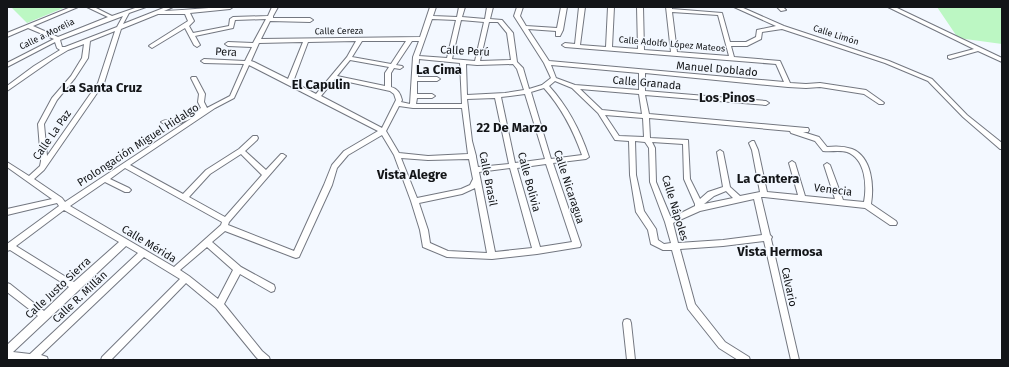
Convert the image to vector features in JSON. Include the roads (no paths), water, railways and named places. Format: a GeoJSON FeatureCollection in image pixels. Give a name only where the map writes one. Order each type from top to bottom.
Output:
{"type":"FeatureCollection","features":[{"type":"Feature","properties":{"kind":"street"},"geometry":{"type":"LineString","coordinates":[[7,33],[70,7]]}},
{"type":"Feature","properties":{"kind":"street"},"geometry":{"type":"LineString","coordinates":[[7,33],[75,7]]}},
{"type":"Feature","properties":{"kind":"street"},"geometry":{"type":"LineString","coordinates":[[90,7],[111,17]]}},
{"type":"Feature","properties":{"kind":"street","name":"Calle a Morelia"},"geometry":{"type":"LineString","coordinates":[[7,66],[57,38],[111,17],[143,7]]}},
{"type":"Feature","properties":{"kind":"street"},"geometry":{"type":"LineString","coordinates":[[7,89],[44,63],[50,57],[119,26],[170,7]]}},
{"type":"Feature","properties":{"kind":"street"},"geometry":{"type":"LineString","coordinates":[[151,13],[187,12],[230,7]]}},
{"type":"Feature","properties":{"kind":"street","name":"Prolongación Miguel Hidalgo"},"geometry":{"type":"LineString","coordinates":[[8,247],[61,203],[104,179],[213,107],[232,97],[256,43],[275,7]]}},
{"type":"Feature","properties":{"kind":"street"},"geometry":{"type":"LineString","coordinates":[[413,106],[416,58],[421,39],[433,7]]}},
{"type":"Feature","properties":{"kind":"street"},"geometry":{"type":"LineString","coordinates":[[448,60],[462,7]]}},
{"type":"Feature","properties":{"kind":"street"},"geometry":{"type":"LineString","coordinates":[[477,63],[490,7]]}},
{"type":"Feature","properties":{"kind":"street"},"geometry":{"type":"LineString","coordinates":[[520,7],[517,16],[547,63],[553,79],[574,87],[600,112],[617,138],[686,142],[687,179],[699,206]]}},
{"type":"Feature","properties":{"kind":"street"},"geometry":{"type":"LineString","coordinates":[[524,27],[559,32],[564,7]]}},
{"type":"Feature","properties":{"kind":"street"},"geometry":{"type":"LineString","coordinates":[[577,46],[582,7]]}},
{"type":"Feature","properties":{"kind":"street"},"geometry":{"type":"LineString","coordinates":[[609,48],[612,7]]}},
{"type":"Feature","properties":{"kind":"street"},"geometry":{"type":"LineString","coordinates":[[640,7],[641,51]]}},
{"type":"Feature","properties":{"kind":"street","name":"Calle Limón"},"geometry":{"type":"LineString","coordinates":[[737,7],[782,27],[887,62],[930,80],[965,116],[1002,147]]}},
{"type":"Feature","properties":{"kind":"street"},"geometry":{"type":"LineString","coordinates":[[891,7],[1002,60]]}},
{"type":"Feature","properties":{"kind":"street"},"geometry":{"type":"LineString","coordinates":[[674,54],[669,9],[720,14]]}},
{"type":"Feature","properties":{"kind":"street"},"geometry":{"type":"LineString","coordinates":[[720,14],[724,9]]}},
{"type":"Feature","properties":{"kind":"street","name":"Calle La Paz"},"geometry":{"type":"LineString","coordinates":[[29,180],[42,168],[101,83],[119,26],[126,12]]}},
{"type":"Feature","properties":{"kind":"street"},"geometry":{"type":"LineString","coordinates":[[152,46],[188,24],[191,21],[187,12]]}},
{"type":"Feature","properties":{"kind":"street"},"geometry":{"type":"LineString","coordinates":[[720,14],[732,58]]}},
{"type":"Feature","properties":{"kind":"street"},"geometry":{"type":"LineString","coordinates":[[430,17],[500,21],[510,33],[514,62]]}},
{"type":"Feature","properties":{"kind":"street"},"geometry":{"type":"LineString","coordinates":[[191,35],[231,27],[233,19],[270,18],[310,20]]}},
{"type":"Feature","properties":{"kind":"street"},"geometry":{"type":"LineString","coordinates":[[188,24],[191,35],[197,45]]}},
{"type":"Feature","properties":{"kind":"street"},"geometry":{"type":"LineString","coordinates":[[28,26],[57,38],[60,48],[66,49]]}},
{"type":"Feature","properties":{"kind":"street"},"geometry":{"type":"LineString","coordinates":[[728,44],[747,44],[759,38],[759,30],[782,27]]}},
{"type":"Feature","properties":{"kind":"street"},"geometry":{"type":"LineString","coordinates":[[388,88],[388,73],[391,66],[410,39]]}},
{"type":"Feature","properties":{"kind":"street","name":"Calle Cereza"},"geometry":{"type":"LineString","coordinates":[[228,44],[421,39]]}},
{"type":"Feature","properties":{"kind":"street"},"geometry":{"type":"LineString","coordinates":[[42,168],[44,161],[41,124],[54,99],[73,77],[85,58],[87,40]]}},
{"type":"Feature","properties":{"kind":"street"},"geometry":{"type":"LineString","coordinates":[[316,97],[349,58],[360,40]]}},
{"type":"Feature","properties":{"kind":"street"},"geometry":{"type":"LineString","coordinates":[[290,82],[306,41]]}},
{"type":"Feature","properties":{"kind":"street","name":"Calle Adolfo López Mateos"},"geometry":{"type":"LineString","coordinates":[[565,45],[778,62],[788,85]]}},
{"type":"Feature","properties":{"kind":"street"},"geometry":{"type":"LineString","coordinates":[[950,58],[978,49]]}},
{"type":"Feature","properties":{"kind":"street"},"geometry":{"type":"LineString","coordinates":[[349,58],[400,67]]}},
{"type":"Feature","properties":{"kind":"street","name":"Calle Perú"},"geometry":{"type":"LineString","coordinates":[[416,58],[477,63],[514,62]]}},
{"type":"Feature","properties":{"kind":"street","name":"Pera"},"geometry":{"type":"LineString","coordinates":[[204,61],[252,63],[316,97],[385,129]]}},
{"type":"Feature","properties":{"kind":"street","name":"Calle Brasil"},"geometry":{"type":"LineString","coordinates":[[463,62],[464,97],[469,141],[492,256]]}},
{"type":"Feature","properties":{"kind":"street","name":"Calle Nicaragua"},"geometry":{"type":"LineString","coordinates":[[514,62],[520,68],[548,162],[577,245],[537,251]]}},
{"type":"Feature","properties":{"kind":"street","name":"Manuel Doblado"},"geometry":{"type":"LineString","coordinates":[[547,63],[788,85],[806,86],[820,84],[866,92],[881,103]]}},
{"type":"Feature","properties":{"kind":"street","name":"Calle Nápoles"},"geometry":{"type":"LineString","coordinates":[[642,72],[642,93],[646,116],[647,140],[652,148],[653,182],[669,222],[691,306],[722,345],[746,360]]}},
{"type":"Feature","properties":{"kind":"street"},"geometry":{"type":"LineString","coordinates":[[125,164],[184,197],[225,224],[296,255],[328,185],[334,167],[346,153],[385,129],[398,100],[397,93],[388,88],[333,77]]}},
{"type":"Feature","properties":{"kind":"street"},"geometry":{"type":"LineString","coordinates":[[194,78],[202,94],[201,102],[204,108]]}},
{"type":"Feature","properties":{"kind":"street"},"geometry":{"type":"LineString","coordinates":[[414,79],[437,79]]}},
{"type":"Feature","properties":{"kind":"street"},"geometry":{"type":"LineString","coordinates":[[464,97],[527,91],[546,84],[553,79]]}},
{"type":"Feature","properties":{"kind":"street"},"geometry":{"type":"LineString","coordinates":[[476,170],[586,157],[573,122],[561,102],[546,84]]}},
{"type":"Feature","properties":{"kind":"street","name":"Calle Granada"},"geometry":{"type":"LineString","coordinates":[[574,87],[766,103]]}},
{"type":"Feature","properties":{"kind":"street","name":"Calle Bolivia"},"geometry":{"type":"LineString","coordinates":[[497,95],[513,166],[537,251]]}},
{"type":"Feature","properties":{"kind":"street"},"geometry":{"type":"LineString","coordinates":[[413,96],[432,96]]}},
{"type":"Feature","properties":{"kind":"street"},"geometry":{"type":"LineString","coordinates":[[397,104],[413,106],[465,106]]}},
{"type":"Feature","properties":{"kind":"street"},"geometry":{"type":"LineString","coordinates":[[164,122],[170,123],[182,120],[204,108],[213,107]]}},
{"type":"Feature","properties":{"kind":"street"},"geometry":{"type":"LineString","coordinates":[[600,112],[806,130]]}},
{"type":"Feature","properties":{"kind":"street"},"geometry":{"type":"LineString","coordinates":[[385,129],[415,201],[424,230],[426,245],[447,254],[492,256],[537,251]]}},
{"type":"Feature","properties":{"kind":"street"},"geometry":{"type":"LineString","coordinates":[[790,129],[797,133],[817,139],[825,149],[850,151],[862,161],[867,176],[870,193],[866,205]]}},
{"type":"Feature","properties":{"kind":"street"},"geometry":{"type":"LineString","coordinates":[[184,197],[208,172],[240,151],[255,138]]}},
{"type":"Feature","properties":{"kind":"street"},"geometry":{"type":"LineString","coordinates":[[632,139],[633,175],[640,212],[652,229],[654,242],[663,247],[723,243],[768,237]]}},
{"type":"Feature","properties":{"kind":"street","name":"Calvario"},"geometry":{"type":"LineString","coordinates":[[752,143],[755,150],[768,237],[783,310],[796,360]]}},
{"type":"Feature","properties":{"kind":"street"},"geometry":{"type":"LineString","coordinates":[[240,151],[266,174]]}},
{"type":"Feature","properties":{"kind":"street"},"geometry":{"type":"LineString","coordinates":[[720,152],[727,188],[739,200]]}},
{"type":"Feature","properties":{"kind":"street"},"geometry":{"type":"LineString","coordinates":[[397,155],[428,158],[473,156]]}},
{"type":"Feature","properties":{"kind":"street"},"geometry":{"type":"LineString","coordinates":[[174,271],[225,224],[266,174],[283,156]]}},
{"type":"Feature","properties":{"kind":"street","name":"Calle Mérida"},"geometry":{"type":"LineString","coordinates":[[7,164],[61,203],[186,278],[219,305],[259,357],[266,360]]}},
{"type":"Feature","properties":{"kind":"street"},"geometry":{"type":"LineString","coordinates":[[792,164],[802,197]]}},
{"type":"Feature","properties":{"kind":"street"},"geometry":{"type":"LineString","coordinates":[[827,165],[840,202]]}},
{"type":"Feature","properties":{"kind":"street"},"geometry":{"type":"LineString","coordinates":[[7,173],[16,171]]}},
{"type":"Feature","properties":{"kind":"street"},"geometry":{"type":"LineString","coordinates":[[104,179],[127,190]]}},
{"type":"Feature","properties":{"kind":"street"},"geometry":{"type":"LineString","coordinates":[[415,201],[462,191],[472,187],[477,179]]}},
{"type":"Feature","properties":{"kind":"street"},"geometry":{"type":"LineString","coordinates":[[669,222],[699,206],[711,194],[727,188]]}},
{"type":"Feature","properties":{"kind":"street","name":"Venecia"},"geometry":{"type":"LineString","coordinates":[[699,206],[761,195],[802,197],[866,205],[893,223]]}},
{"type":"Feature","properties":{"kind":"street"},"geometry":{"type":"LineString","coordinates":[[7,212],[61,203]]}},
{"type":"Feature","properties":{"kind":"street","name":"Calle Justo Sierra"},"geometry":{"type":"LineString","coordinates":[[7,351],[125,242]]}},
{"type":"Feature","properties":{"kind":"street"},"geometry":{"type":"LineString","coordinates":[[207,242],[238,269],[271,288]]}},
{"type":"Feature","properties":{"kind":"street"},"geometry":{"type":"LineString","coordinates":[[8,247],[75,287]]}},
{"type":"Feature","properties":{"kind":"street","name":"Calle R. Millán"},"geometry":{"type":"LineString","coordinates":[[32,358],[143,253]]}},
{"type":"Feature","properties":{"kind":"street"},"geometry":{"type":"LineString","coordinates":[[219,305],[238,269]]}},
{"type":"Feature","properties":{"kind":"street"},"geometry":{"type":"LineString","coordinates":[[105,360],[186,278]]}},
{"type":"Feature","properties":{"kind":"street"},"geometry":{"type":"LineString","coordinates":[[7,287],[44,316]]}},
{"type":"Feature","properties":{"kind":"street"},"geometry":{"type":"LineString","coordinates":[[627,322],[630,360]]}},
{"type":"Feature","properties":{"kind":"street"},"geometry":{"type":"LineString","coordinates":[[7,355],[44,360]]}},
{"type":"Feature","properties":{"kind":"district","name":"La Cima"},"geometry":{"type":"Point","coordinates":[439,69]}},
{"type":"Feature","properties":{"kind":"district","name":"El Capulin"},"geometry":{"type":"Point","coordinates":[321,84]}},
{"type":"Feature","properties":{"kind":"district","name":"La Santa Cruz"},"geometry":{"type":"Point","coordinates":[102,87]}},
{"type":"Feature","properties":{"kind":"district","name":"Los Pinos"},"geometry":{"type":"Point","coordinates":[727,97]}},
{"type":"Feature","properties":{"kind":"district","name":"22 De Marzo"},"geometry":{"type":"Point","coordinates":[512,127]}},
{"type":"Feature","properties":{"kind":"district","name":"Vista Alegre"},"geometry":{"type":"Point","coordinates":[412,174]}},
{"type":"Feature","properties":{"kind":"district","name":"La Cantera"},"geometry":{"type":"Point","coordinates":[768,178]}},
{"type":"Feature","properties":{"kind":"district","name":"Vista Hermosa"},"geometry":{"type":"Point","coordinates":[780,251]}}]}
